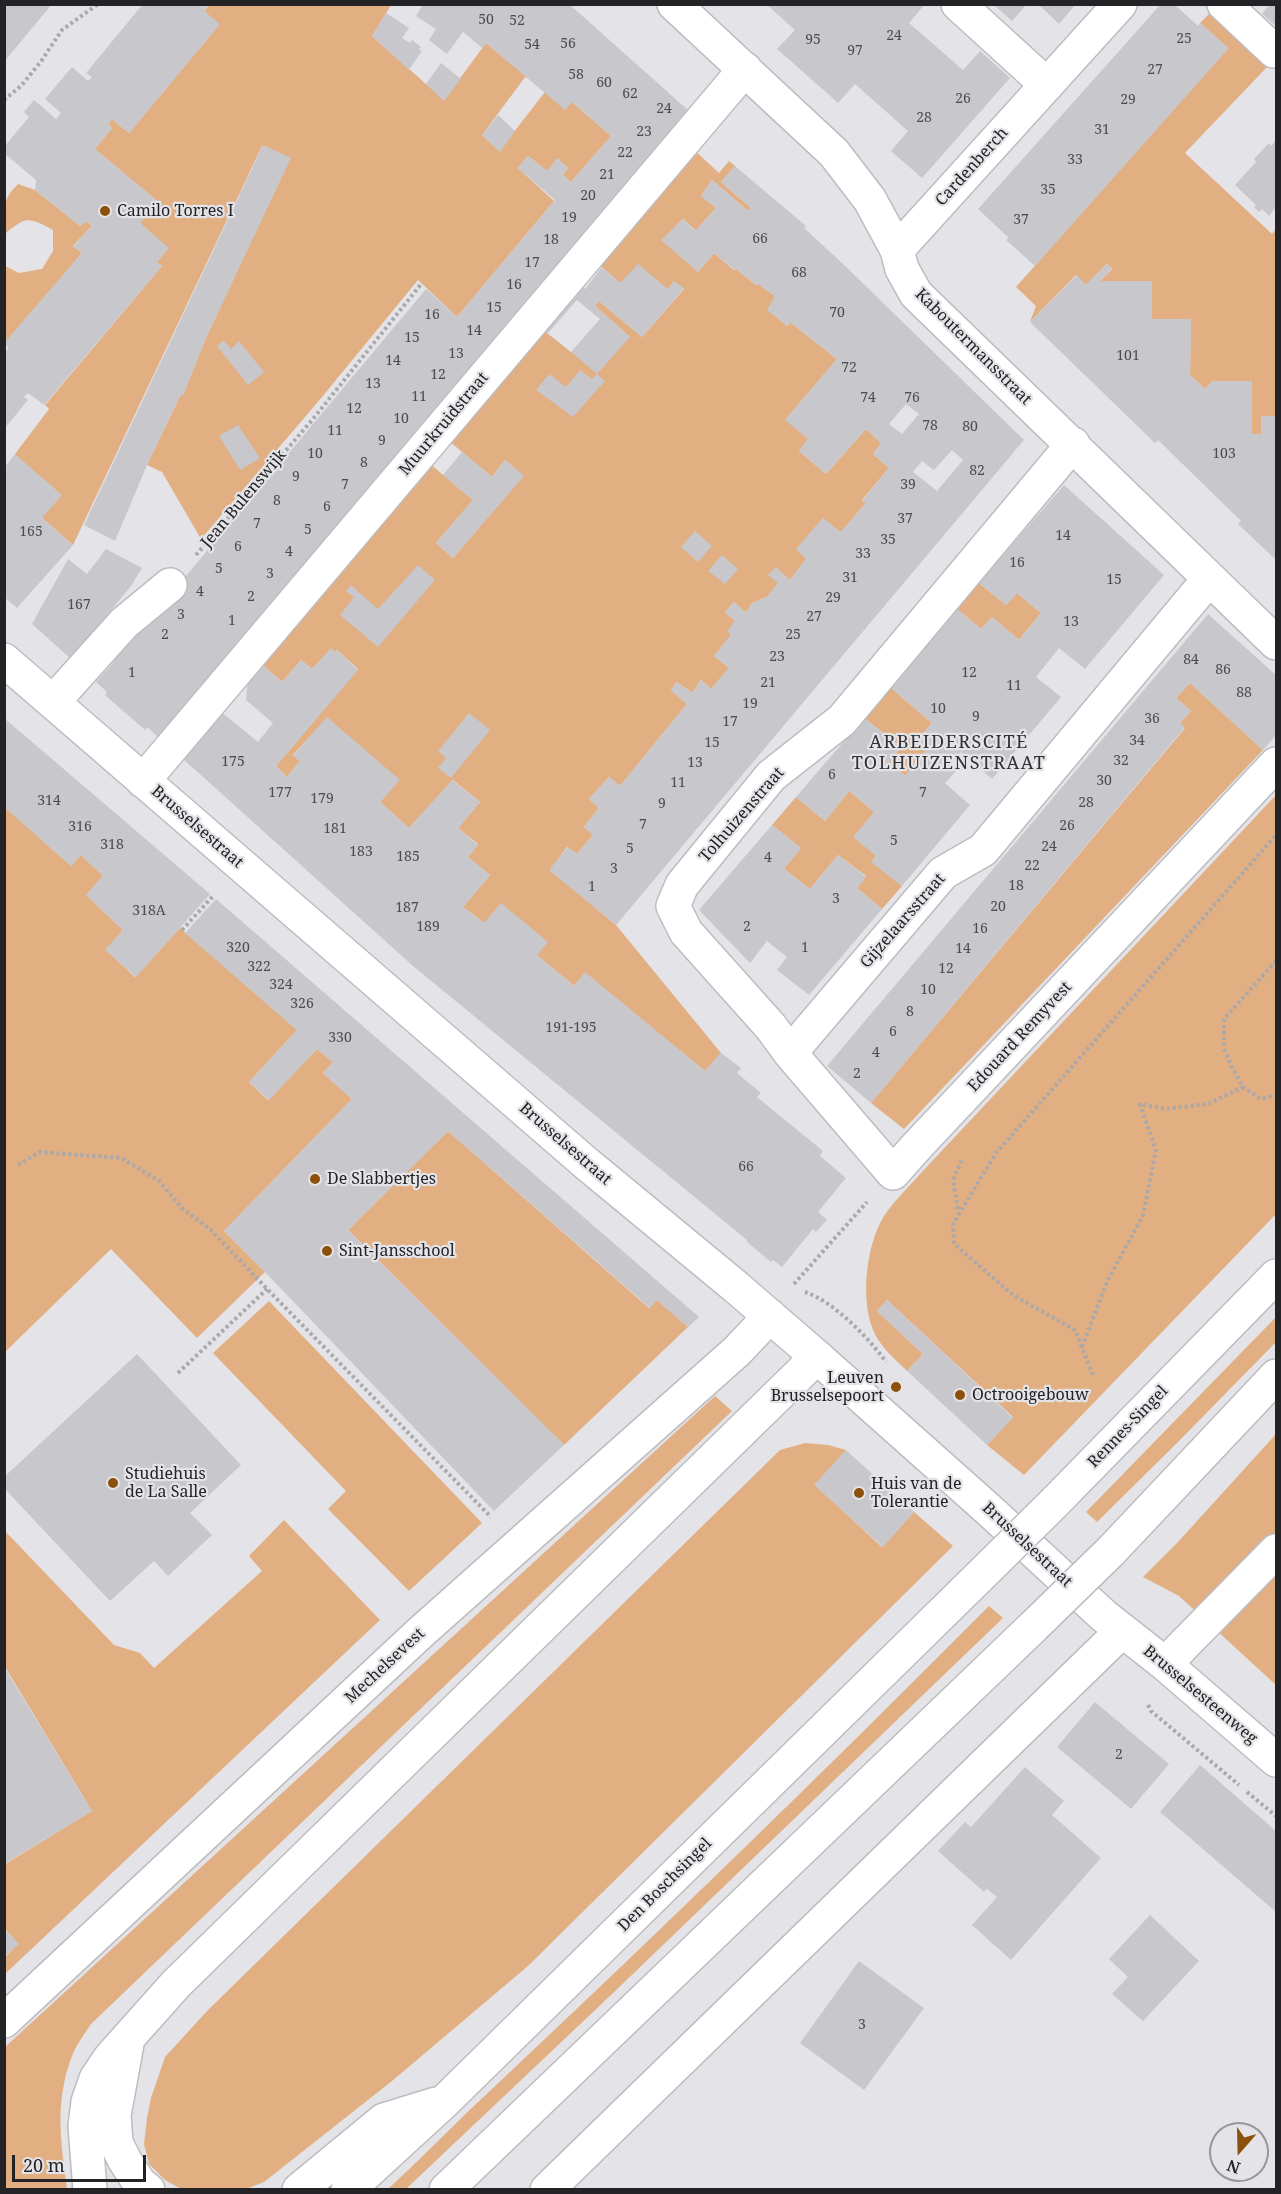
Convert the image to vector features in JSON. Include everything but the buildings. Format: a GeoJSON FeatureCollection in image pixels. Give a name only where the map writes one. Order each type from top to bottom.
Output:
{"type":"FeatureCollection","features":[{"type":"Feature","properties":{"kind":"street","name":"Kaboutermansstraat"},"geometry":{"type":"LineString","coordinates":[[674,4],[834,153],[870,200],[897,250],[902,269],[916,294],[1276,643]]}},
{"type":"Feature","properties":{"kind":"street"},"geometry":{"type":"LineString","coordinates":[[958,4],[1047,85]]}},
{"type":"Feature","properties":{"kind":"street","name":"Cardenberch"},"geometry":{"type":"LineString","coordinates":[[897,250],[1120,4]]}},
{"type":"Feature","properties":{"kind":"street"},"geometry":{"type":"LineString","coordinates":[[1224,4],[1274,51]]}},
{"type":"Feature","properties":{"kind":"street","name":"Muurkruidstraat"},"geometry":{"type":"LineString","coordinates":[[143,781],[745,69]]}},
{"type":"Feature","properties":{"kind":"street","name":"Tolhuizenstraat"},"geometry":{"type":"LineString","coordinates":[[893,1173],[790,1053],[771,1027],[686,932],[673,906],[681,885],[771,776],[842,720],[1073,444]]}},
{"type":"Feature","properties":{"kind":"street","name":"Gijzelaarsstraat"},"geometry":{"type":"LineString","coordinates":[[790,1053],[943,873],[983,850],[1209,579]]}},
{"type":"Feature","properties":{"kind":"street"},"geometry":{"type":"LineString","coordinates":[[53,702],[124,623],[170,585]]}},
{"type":"Feature","properties":{"kind":"street","name":"Brusselsestraat"},"geometry":{"type":"LineString","coordinates":[[4,660],[587,1164],[770,1316],[1122,1631]]}},
{"type":"Feature","properties":{"kind":"street","name":"Edouard Remyvest"},"geometry":{"type":"LineString","coordinates":[[893,1173],[1276,764]]}},
{"type":"Feature","properties":{"kind":"street","name":"Rennes-Singel"},"geometry":{"type":"LineString","coordinates":[[979,1577],[1276,1276]]}},
{"type":"Feature","properties":{"kind":"street","name":"Mechelsevest"},"geometry":{"type":"LineString","coordinates":[[6,2017],[413,1640],[737,1351],[770,1316]]}},
{"type":"Feature","properties":{"kind":"street"},"geometry":{"type":"LineString","coordinates":[[90,2190],[85,2126],[88,2102],[96,2079],[110,2058],[142,2021],[176,1984],[817,1357]]}},
{"type":"Feature","properties":{"kind":"street"},"geometry":{"type":"LineString","coordinates":[[446,2190],[1111,1551],[1276,1376]]}},
{"type":"Feature","properties":{"kind":"street"},"geometry":{"type":"LineString","coordinates":[[1165,1664],[1276,1551]]}},
{"type":"Feature","properties":{"kind":"street","name":"Den Boschsingel"},"geometry":{"type":"LineString","coordinates":[[348,2190],[446,2100],[979,1577]]}},
{"type":"Feature","properties":{"kind":"street"},"geometry":{"type":"LineString","coordinates":[[547,2190],[1122,1631]]}},
{"type":"Feature","properties":{"kind":"street","name":"Brusselsesteenweg"},"geometry":{"type":"LineString","coordinates":[[1122,1631],[1165,1664],[1276,1760]]}},
{"type":"Feature","properties":{"kind":"street"},"geometry":{"type":"LineString","coordinates":[[127,2041],[114,2115],[116,2143],[140,2184],[148,2190]]}},
{"type":"Feature","properties":{"kind":"street"},"geometry":{"type":"LineString","coordinates":[[298,2190],[384,2120],[446,2100]]}},
{"type":"Feature","properties":{"kind":"path"},"geometry":{"type":"LineString","coordinates":[[4,100],[22,85],[62,30],[98,4]]}},
{"type":"Feature","properties":{"kind":"path","name":"Jean Bulenswijk"},"geometry":{"type":"LineString","coordinates":[[170,585],[312,418],[422,283]]}},
{"type":"Feature","properties":{"kind":"path"},"geometry":{"type":"LineString","coordinates":[[1093,1375],[1076,1330],[1013,1295],[954,1244],[953,1224],[996,1153],[1276,835]]}},
{"type":"Feature","properties":{"kind":"path"},"geometry":{"type":"LineString","coordinates":[[182,930],[216,892]]}},
{"type":"Feature","properties":{"kind":"path"},"geometry":{"type":"LineString","coordinates":[[1276,961],[1224,1019],[1224,1049],[1243,1087],[1261,1099],[1276,1095]]}},
{"type":"Feature","properties":{"kind":"path"},"geometry":{"type":"LineString","coordinates":[[1082,1347],[1107,1282],[1143,1215],[1156,1150],[1140,1104],[1166,1109],[1208,1104],[1243,1087]]}},
{"type":"Feature","properties":{"kind":"path"},"geometry":{"type":"LineString","coordinates":[[959,1216],[953,1180],[966,1150]]}},
{"type":"Feature","properties":{"kind":"path"},"geometry":{"type":"LineString","coordinates":[[18,1166],[40,1152],[122,1158],[159,1181],[183,1209],[219,1238],[494,1520]]}},
{"type":"Feature","properties":{"kind":"path"},"geometry":{"type":"LineString","coordinates":[[770,1316],[834,1238],[893,1173]]}},
{"type":"Feature","properties":{"kind":"path"},"geometry":{"type":"LineString","coordinates":[[178,1373],[267,1289]]}},
{"type":"Feature","properties":{"kind":"path"},"geometry":{"type":"LineString","coordinates":[[1151,1711],[1276,1816]]}},
{"type":"Feature","properties":{"kind":"shaded area"},"geometry":{"type":"Polygon","coordinates":[[[210,5],[391,5],[372,36],[444,100],[486,43],[526,76],[482,135],[499,151],[545,92],[572,102],[611,136],[571,182],[563,175],[568,168],[558,159],[547,171],[528,156],[518,168],[554,201],[457,317],[418,280],[201,539],[162,472],[147,465],[181,394],[183,395],[205,340],[290,158],[262,146],[73,545],[42,518],[15,454],[49,409],[45,405],[162,266],[157,262],[168,248],[140,223],[157,201],[95,149],[112,128],[108,124],[112,119],[129,133],[219,25],[204,11],[210,5]]]}},
{"type":"Feature","properties":{"kind":"shaded area"},"geometry":{"type":"Polygon","coordinates":[[[1211,12],[1269,65],[1185,153],[1272,234],[1276,229],[1276,416],[1261,416],[1261,434],[1252,434],[1252,381],[1213,381],[1205,389],[1190,375],[1191,319],[1152,319],[1152,281],[1100,281],[1112,269],[1107,264],[1086,285],[1076,275],[1030,322],[1036,306],[1016,287],[1228,48],[1200,23],[1211,12]]]}},
{"type":"Feature","properties":{"kind":"shaded area"},"geometry":{"type":"Polygon","coordinates":[[[693,149],[719,173],[729,161],[735,166],[721,182],[751,208],[748,211],[712,180],[701,196],[716,208],[696,230],[708,242],[683,219],[662,240],[698,272],[714,253],[734,270],[736,269],[775,296],[768,310],[787,326],[790,322],[837,359],[786,419],[808,439],[799,451],[826,474],[866,429],[881,443],[873,454],[889,468],[862,500],[866,503],[841,532],[806,559],[790,580],[776,568],[778,583],[769,596],[752,603],[746,613],[734,602],[725,612],[735,621],[731,635],[714,656],[729,668],[711,689],[701,680],[692,693],[677,682],[671,690],[687,704],[620,786],[609,777],[589,799],[599,808],[584,827],[593,835],[577,854],[567,847],[550,870],[616,925],[721,1053],[705,1071],[585,973],[574,986],[537,955],[484,923],[463,907],[490,875],[468,857],[478,844],[458,828],[480,802],[453,780],[409,828],[380,802],[399,780],[327,718],[293,755],[300,761],[287,777],[276,766],[358,669],[337,650],[335,652],[331,649],[312,669],[301,660],[282,682],[259,662],[429,463],[473,500],[436,543],[453,558],[523,476],[505,460],[492,477],[449,441],[542,329],[571,352],[630,337],[595,306],[599,301],[642,337],[684,289],[674,281],[668,289],[620,283],[596,262],[693,149]]]}},
{"type":"Feature","properties":{"kind":"shaded area"},"geometry":{"type":"Polygon","coordinates":[[[18,184],[35,190],[80,226],[86,221],[92,226],[73,246],[82,253],[5,343],[5,266],[19,273],[42,269],[53,251],[53,230],[33,221],[23,221],[5,234],[6,201],[18,184]]]}},
{"type":"Feature","properties":{"kind":"shaded area"},"geometry":{"type":"Polygon","coordinates":[[[979,583],[1006,605],[1017,593],[1041,613],[1019,640],[992,617],[981,629],[957,609],[979,583]]]}},
{"type":"Feature","properties":{"kind":"shaded area"},"geometry":{"type":"Polygon","coordinates":[[[1190,683],[1263,750],[904,1129],[871,1103],[1185,728],[1180,723],[1191,711],[1176,698],[1190,683]]]}},
{"type":"Feature","properties":{"kind":"shaded area"},"geometry":{"type":"Polygon","coordinates":[[[890,687],[932,723],[918,739],[928,748],[905,776],[889,762],[901,747],[864,718],[890,687]]]}},
{"type":"Feature","properties":{"kind":"shaded area"},"geometry":{"type":"Polygon","coordinates":[[[849,791],[874,812],[876,856],[872,862],[902,886],[882,909],[857,888],[866,876],[838,855],[810,889],[784,869],[801,848],[772,825],[796,797],[825,821],[849,791]]]}},
{"type":"Feature","properties":{"kind":"shaded area"},"geometry":{"type":"Polygon","coordinates":[[[1276,795],[1276,1214],[1024,1475],[987,1445],[1013,1417],[887,1300],[877,1311],[923,1354],[907,1371],[879,1341],[872,1328],[866,1296],[866,1278],[877,1229],[888,1210],[920,1174],[1276,795]]]}},
{"type":"Feature","properties":{"kind":"shaded area"},"geometry":{"type":"Polygon","coordinates":[[[5,807],[71,866],[81,855],[103,876],[86,895],[123,930],[106,950],[135,977],[180,928],[297,1030],[249,1082],[268,1100],[317,1049],[333,1062],[323,1073],[352,1099],[224,1231],[265,1272],[197,1338],[111,1249],[5,1352],[5,807]]]}},
{"type":"Feature","properties":{"kind":"shaded area"},"geometry":{"type":"Polygon","coordinates":[[[448,1131],[649,1308],[657,1300],[688,1327],[564,1445],[348,1230],[448,1131]]]}},
{"type":"Feature","properties":{"kind":"shaded area"},"geometry":{"type":"Polygon","coordinates":[[[269,1301],[482,1523],[409,1591],[328,1509],[346,1491],[213,1353],[269,1301]]]}},
{"type":"Feature","properties":{"kind":"shaded area"},"geometry":{"type":"Polygon","coordinates":[[[1276,1317],[1276,1342],[1097,1522],[1086,1512],[1276,1317]]]}},
{"type":"Feature","properties":{"kind":"shaded area"},"geometry":{"type":"Polygon","coordinates":[[[715,1396],[732,1411],[91,2024],[74,2052],[66,2073],[63,2090],[60,2123],[67,2189],[5,2189],[5,2047],[715,1396]]]}},
{"type":"Feature","properties":{"kind":"shaded area"},"geometry":{"type":"Polygon","coordinates":[[[1276,1434],[1276,1685],[1179,1596],[1143,1577],[1276,1434]]]}},
{"type":"Feature","properties":{"kind":"shaded area"},"geometry":{"type":"Polygon","coordinates":[[[805,1443],[828,1445],[846,1450],[815,1485],[882,1547],[914,1512],[953,1546],[528,1966],[392,2081],[264,2182],[246,2189],[181,2189],[165,2180],[149,2164],[144,2144],[151,2098],[165,2057],[208,2010],[780,1450],[805,1443]]]}},
{"type":"Feature","properties":{"kind":"shaded area"},"geometry":{"type":"Polygon","coordinates":[[[284,1520],[380,1620],[5,1974],[5,1957],[18,1944],[5,1929],[5,1864],[92,1811],[5,1667],[5,1531],[114,1645],[140,1653],[154,1668],[262,1571],[249,1556],[284,1520]]]}},
{"type":"Feature","properties":{"kind":"shaded area"},"geometry":{"type":"Polygon","coordinates":[[[989,1606],[1003,1618],[406,2189],[388,2189],[742,1850],[989,1606]]]}},
{"type":"Feature","properties":{"kind":"place","name":"Camilo Torres I"},"geometry":{"type":"Point","coordinates":[105,211]}},
{"type":"Feature","properties":{"kind":"place","name":"De Slabbertjes"},"geometry":{"type":"Point","coordinates":[315,1179]}},
{"type":"Feature","properties":{"kind":"place","name":"Sint-Jansschool"},"geometry":{"type":"Point","coordinates":[327,1251]}},
{"type":"Feature","properties":{"kind":"place","name":"Leuven Brusselsepoort"},"geometry":{"type":"Point","coordinates":[896,1387]}},
{"type":"Feature","properties":{"kind":"place","name":"Octrooigebouw"},"geometry":{"type":"Point","coordinates":[960,1395]}},
{"type":"Feature","properties":{"kind":"place","name":"Studiehuis de La Salle"},"geometry":{"type":"Point","coordinates":[113,1483]}},
{"type":"Feature","properties":{"kind":"place","name":"Huis van de Tolerantie"},"geometry":{"type":"Point","coordinates":[859,1493]}},
{"type":"Feature","properties":{"kind":"district","name":"ARBEIDERSCITÉ TOLHUIZENSTRAAT"},"geometry":{"type":"Point","coordinates":[949,753]}}]}
